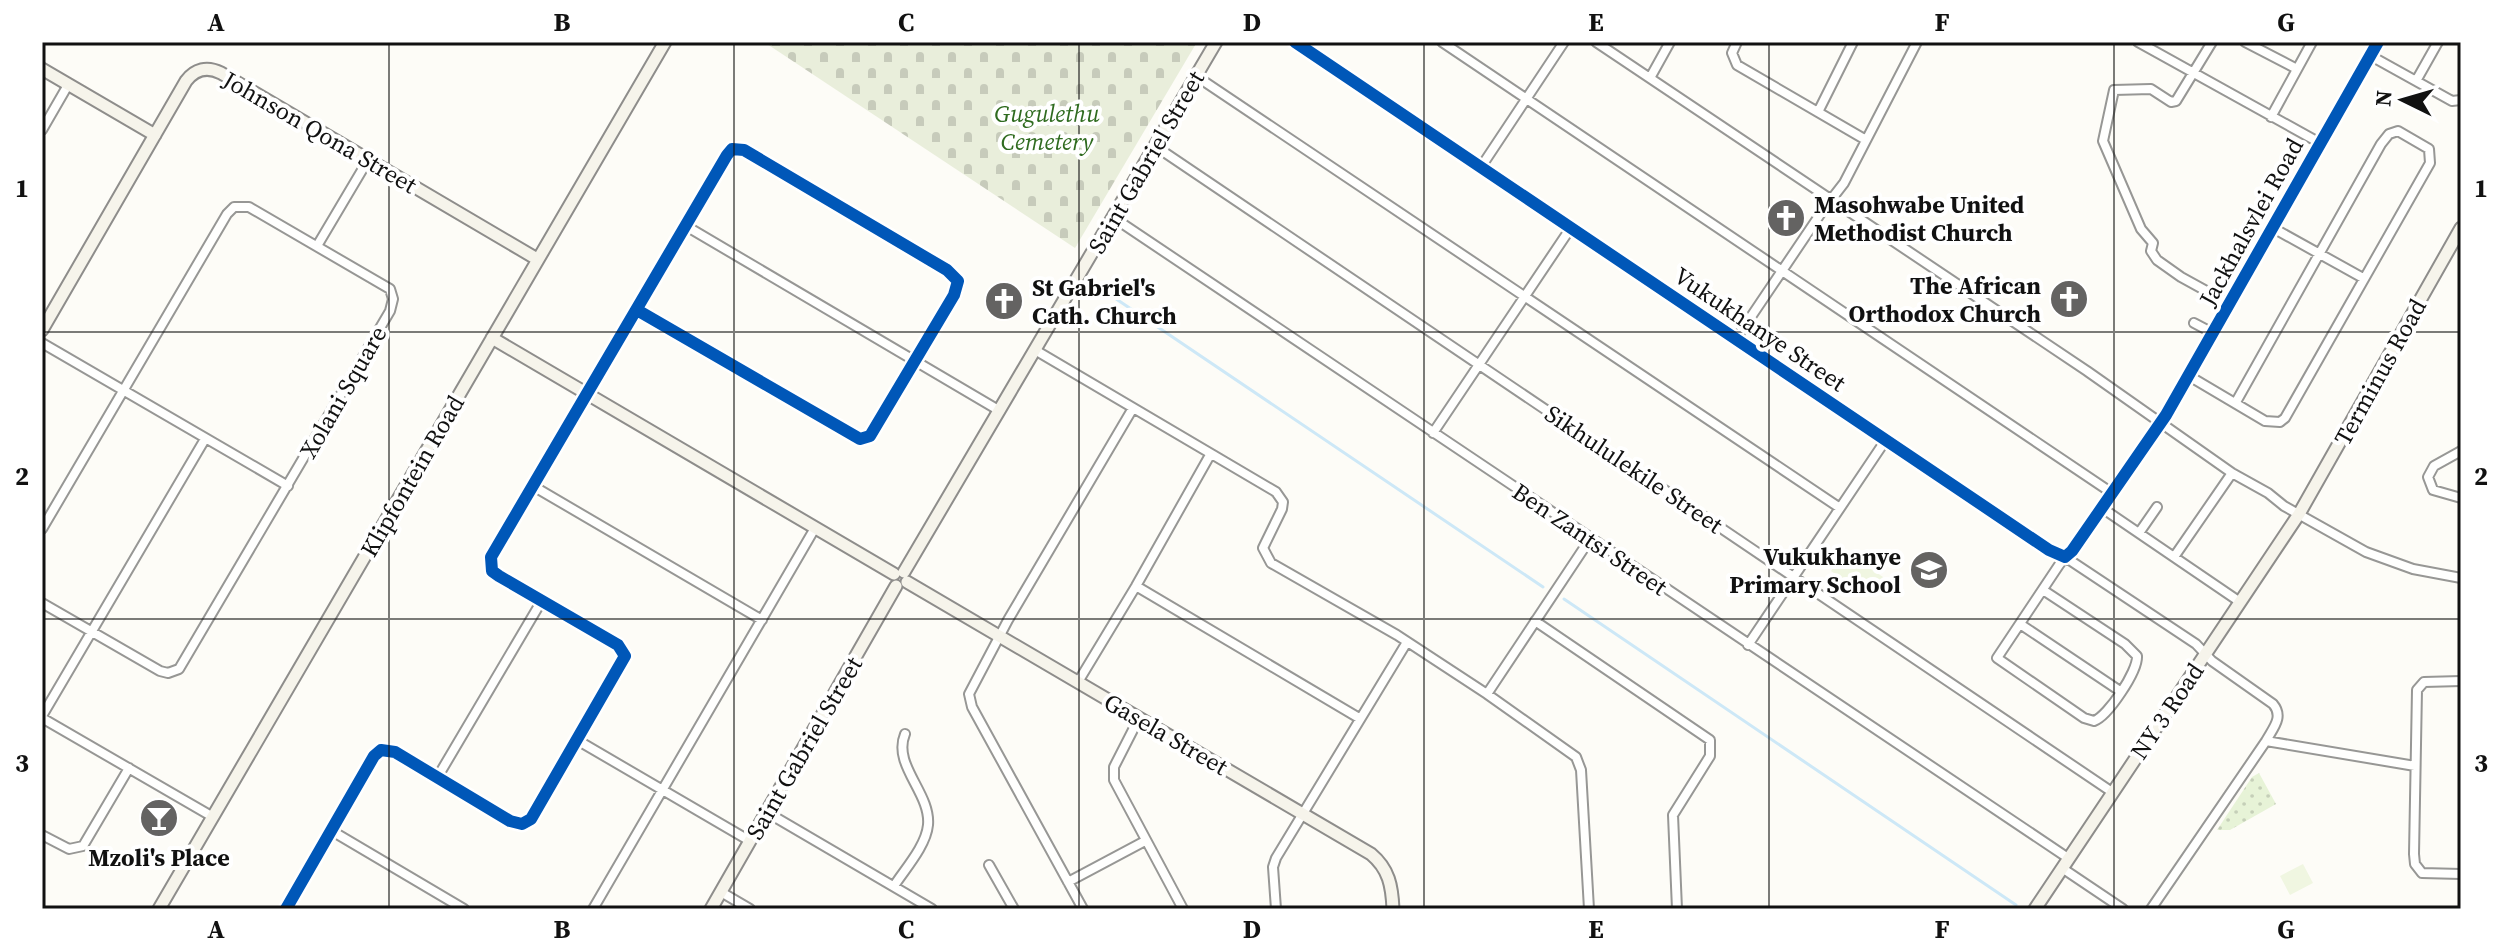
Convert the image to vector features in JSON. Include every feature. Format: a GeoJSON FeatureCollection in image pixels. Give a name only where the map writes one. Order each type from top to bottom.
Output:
{"type":"FeatureCollection","features":[{"type":"Feature","properties":{"kind":"street","name":"Klipfontein Road"},"geometry":{"type":"LineString","coordinates":[[159,909],[665,42]]}},
{"type":"Feature","properties":{"kind":"street","name":"Saint Gabriel Street"},"geometry":{"type":"LineString","coordinates":[[711,909],[900,579],[1216,42]]}},
{"type":"Feature","properties":{"kind":"street","name":"Vukukhanye Street"},"geometry":{"type":"LineString","coordinates":[[1295,42],[1885,441],[2196,644],[2214,662],[2276,707],[2279,717],[2266,741]]}},
{"type":"Feature","properties":{"kind":"street"},"geometry":{"type":"LineString","coordinates":[[1442,42],[2112,493]]}},
{"type":"Feature","properties":{"kind":"street"},"geometry":{"type":"LineString","coordinates":[[1481,167],[1564,42]]}},
{"type":"Feature","properties":{"kind":"street"},"geometry":{"type":"LineString","coordinates":[[1596,42],[2232,473],[2366,552],[2413,569],[2461,578]]}},
{"type":"Feature","properties":{"kind":"street"},"geometry":{"type":"LineString","coordinates":[[1650,78],[1670,42]]}},
{"type":"Feature","properties":{"kind":"street"},"geometry":{"type":"LineString","coordinates":[[1737,42],[1732,53],[1737,65],[1866,140]]}},
{"type":"Feature","properties":{"kind":"street"},"geometry":{"type":"LineString","coordinates":[[1818,112],[1853,42]]}},
{"type":"Feature","properties":{"kind":"street"},"geometry":{"type":"LineString","coordinates":[[1736,339],[1847,178],[1917,42]]}},
{"type":"Feature","properties":{"kind":"street"},"geometry":{"type":"LineString","coordinates":[[2138,42],[2320,143]]}},
{"type":"Feature","properties":{"kind":"street"},"geometry":{"type":"LineString","coordinates":[[2212,42],[2178,99],[2171,102],[2146,88],[2114,90],[2103,141],[2139,226],[2153,243],[2151,251],[2157,260],[2193,285],[2230,304]]}},
{"type":"Feature","properties":{"kind":"street"},"geometry":{"type":"LineString","coordinates":[[2245,42],[2261,46],[2297,69]]}},
{"type":"Feature","properties":{"kind":"street"},"geometry":{"type":"LineString","coordinates":[[2271,117],[2312,42]]}},
{"type":"Feature","properties":{"kind":"street","name":"Jackhalsvlei Road"},"geometry":{"type":"LineString","coordinates":[[2160,423],[2378,42]]}},
{"type":"Feature","properties":{"kind":"street"},"geometry":{"type":"LineString","coordinates":[[2416,81],[2438,42]]}},
{"type":"Feature","properties":{"kind":"street"},"geometry":{"type":"LineString","coordinates":[[2371,56],[2452,101],[2461,100]]}},
{"type":"Feature","properties":{"kind":"street"},"geometry":{"type":"LineString","coordinates":[[42,69],[155,135]]}},
{"type":"Feature","properties":{"kind":"street","name":"Johnson Qona Street"},"geometry":{"type":"LineString","coordinates":[[42,330],[191,75],[212,69],[537,259]]}},
{"type":"Feature","properties":{"kind":"street"},"geometry":{"type":"LineString","coordinates":[[1196,76],[1840,508]]}},
{"type":"Feature","properties":{"kind":"street"},"geometry":{"type":"LineString","coordinates":[[42,130],[68,85]]}},
{"type":"Feature","properties":{"kind":"street"},"geometry":{"type":"LineString","coordinates":[[2189,376],[2265,421],[2280,422],[2285,418],[2431,158],[2429,149],[2404,132],[2394,131],[2381,144],[2236,402]]}},
{"type":"Feature","properties":{"kind":"street","name":"Sikhululekile Street"},"geometry":{"type":"LineString","coordinates":[[1155,146],[2112,792]]}},
{"type":"Feature","properties":{"kind":"street"},"geometry":{"type":"LineString","coordinates":[[286,909],[374,756],[381,750],[395,752],[510,821],[526,823],[531,819],[624,660],[624,652],[618,645],[499,576],[492,571],[490,562],[533,486],[732,149],[744,150],[947,270],[958,281],[954,295],[870,436],[860,439],[637,310]]}},
{"type":"Feature","properties":{"kind":"street"},"geometry":{"type":"LineString","coordinates":[[317,246],[368,160]]}},
{"type":"Feature","properties":{"kind":"street","name":"Xolani Square"},"geometry":{"type":"LineString","coordinates":[[42,529],[227,214],[234,207],[249,207],[388,287],[393,303],[179,669],[168,673],[160,671],[42,603]]}},
{"type":"Feature","properties":{"kind":"street","name":"Ben Zantsi Street"},"geometry":{"type":"LineString","coordinates":[[1114,218],[1748,645],[2065,863],[2123,909]]}},
{"type":"Feature","properties":{"kind":"street"},"geometry":{"type":"LineString","coordinates":[[686,226],[1000,411]]}},
{"type":"Feature","properties":{"kind":"street"},"geometry":{"type":"LineString","coordinates":[[2273,228],[2363,278]]}},
{"type":"Feature","properties":{"kind":"street","name":"Terminus Road"},"geometry":{"type":"LineString","coordinates":[[2299,514],[2457,245],[2461,228]]}},
{"type":"Feature","properties":{"kind":"street"},"geometry":{"type":"LineString","coordinates":[[1433,433],[1570,229]]}},
{"type":"Feature","properties":{"kind":"street"},"geometry":{"type":"LineString","coordinates":[[2194,323],[2213,333]]}},
{"type":"Feature","properties":{"kind":"street","name":"Gasela Street"},"geometry":{"type":"LineString","coordinates":[[492,338],[1379,861],[1392,887],[1393,909]]}},
{"type":"Feature","properties":{"kind":"street"},"geometry":{"type":"LineString","coordinates":[[42,343],[288,486]]}},
{"type":"Feature","properties":{"kind":"street"},"geometry":{"type":"LineString","coordinates":[[1035,350],[1280,496],[1283,502],[1280,514],[1263,548],[1271,563],[1407,642],[1487,694],[1579,761],[1589,909]]}},
{"type":"Feature","properties":{"kind":"street"},"geometry":{"type":"LineString","coordinates":[[1083,909],[969,700],[973,683],[999,636],[1133,408]]}},
{"type":"Feature","properties":{"kind":"street"},"geometry":{"type":"LineString","coordinates":[[2043,590],[2133,650],[2137,656],[2136,667],[2104,716],[2094,721],[2084,718],[1997,658],[2065,557],[2160,423]]}},
{"type":"Feature","properties":{"kind":"street"},"geometry":{"type":"LineString","coordinates":[[205,439],[42,717],[213,817]]}},
{"type":"Feature","properties":{"kind":"street"},"geometry":{"type":"LineString","coordinates":[[1748,645],[1885,441]]}},
{"type":"Feature","properties":{"kind":"street"},"geometry":{"type":"LineString","coordinates":[[2461,451],[2434,466],[2428,477],[2433,490],[2461,498]]}},
{"type":"Feature","properties":{"kind":"street"},"geometry":{"type":"LineString","coordinates":[[1078,682],[1210,455]]}},
{"type":"Feature","properties":{"kind":"street"},"geometry":{"type":"LineString","coordinates":[[2174,557],[2232,473]]}},
{"type":"Feature","properties":{"kind":"street"},"geometry":{"type":"LineString","coordinates":[[533,486],[762,620]]}},
{"type":"Feature","properties":{"kind":"street"},"geometry":{"type":"LineString","coordinates":[[2139,533],[2157,507]]}},
{"type":"Feature","properties":{"kind":"street"},"geometry":{"type":"LineString","coordinates":[[2102,508],[2240,602]]}},
{"type":"Feature","properties":{"kind":"street","name":"NY 3 Road"},"geometry":{"type":"LineString","coordinates":[[2035,909],[2299,514]]}},
{"type":"Feature","properties":{"kind":"street"},"geometry":{"type":"LineString","coordinates":[[593,909],[815,528]]}},
{"type":"Feature","properties":{"kind":"street"},"geometry":{"type":"LineString","coordinates":[[1487,694],[1590,539]]}},
{"type":"Feature","properties":{"kind":"street"},"geometry":{"type":"LineString","coordinates":[[1136,586],[1359,718]]}},
{"type":"Feature","properties":{"kind":"street"},"geometry":{"type":"LineString","coordinates":[[437,778],[541,602]]}},
{"type":"Feature","properties":{"kind":"street"},"geometry":{"type":"LineString","coordinates":[[1535,621],[1710,740],[1710,756],[1673,815],[1677,909]]}},
{"type":"Feature","properties":{"kind":"street"},"geometry":{"type":"LineString","coordinates":[[2020,624],[2120,691]]}},
{"type":"Feature","properties":{"kind":"street"},"geometry":{"type":"LineString","coordinates":[[1276,909],[1273,867],[1407,642]]}},
{"type":"Feature","properties":{"kind":"street"},"geometry":{"type":"LineString","coordinates":[[2461,681],[2424,682],[2417,690],[2415,766],[2415,864],[2425,874],[2461,874]]}},
{"type":"Feature","properties":{"kind":"street"},"geometry":{"type":"LineString","coordinates":[[1139,718],[1116,761],[1113,774],[1117,787],[1183,909]]}},
{"type":"Feature","properties":{"kind":"street"},"geometry":{"type":"LineString","coordinates":[[894,886],[928,826],[925,806],[902,749],[905,734]]}},
{"type":"Feature","properties":{"kind":"street"},"geometry":{"type":"LineString","coordinates":[[577,740],[750,841]]}},
{"type":"Feature","properties":{"kind":"street"},"geometry":{"type":"LineString","coordinates":[[2151,909],[2266,741],[2415,766]]}},
{"type":"Feature","properties":{"kind":"street"},"geometry":{"type":"LineString","coordinates":[[42,835],[69,849],[83,846],[129,768]]}},
{"type":"Feature","properties":{"kind":"street"},"geometry":{"type":"LineString","coordinates":[[768,813],[932,909]]}},
{"type":"Feature","properties":{"kind":"street"},"geometry":{"type":"LineString","coordinates":[[332,831],[464,909]]}},
{"type":"Feature","properties":{"kind":"street"},"geometry":{"type":"LineString","coordinates":[[1068,882],[1145,841]]}},
{"type":"Feature","properties":{"kind":"street"},"geometry":{"type":"LineString","coordinates":[[989,865],[1014,909]]}},
{"type":"Feature","properties":{"kind":"street"},"geometry":{"type":"LineString","coordinates":[[721,892],[750,909]]}},
{"type":"Feature","properties":{"kind":"green space","name":"Gugulethu Cemetery"},"geometry":{"type":"Polygon","coordinates":[[[764,42],[1197,42],[1075,248],[764,42]]]}},
{"type":"Feature","properties":{"kind":"green space"},"geometry":{"type":"Polygon","coordinates":[[[1844,551],[1883,577],[1870,597],[1831,571],[1844,551]]]}},
{"type":"Feature","properties":{"kind":"green space"},"geometry":{"type":"Polygon","coordinates":[[[2259,773],[2276,804],[2230,830],[2217,830],[2252,777],[2259,773]]]}},
{"type":"Feature","properties":{"kind":"green space"},"geometry":{"type":"Polygon","coordinates":[[[2303,864],[2313,883],[2290,895],[2280,876],[2303,864]]]}},
{"type":"Feature","properties":{"kind":"waterway"},"geometry":{"type":"LineString","coordinates":[[1094,284],[1543,587]]}},
{"type":"Feature","properties":{"kind":"waterway"},"geometry":{"type":"LineString","coordinates":[[1564,599],[2016,905]]}},
{"type":"Feature","properties":{"kind":"cycle path"},"geometry":{"type":"LineString","coordinates":[[1295,42],[2049,550],[2065,557],[2166,415],[2378,42]]}},
{"type":"Feature","properties":{"kind":"cycle path"},"geometry":{"type":"LineString","coordinates":[[286,909],[374,756],[381,750],[395,752],[510,821],[522,824],[531,819],[625,656],[618,645],[492,571],[491,557],[732,149],[744,150],[947,270],[958,281],[954,295],[870,436],[860,439],[637,310]]}},
{"type":"Feature","properties":{"kind":"place","name":"Masohwabe United Methodist Church"},"geometry":{"type":"Point","coordinates":[1786,218]}},
{"type":"Feature","properties":{"kind":"place","name":"The African Orthodox Church"},"geometry":{"type":"Point","coordinates":[2069,299]}},
{"type":"Feature","properties":{"kind":"place","name":"St Gabriel's Cath. Church"},"geometry":{"type":"Point","coordinates":[1004,301]}},
{"type":"Feature","properties":{"kind":"place","name":"Vukukhanye Primary School"},"geometry":{"type":"Point","coordinates":[1929,570]}},
{"type":"Feature","properties":{"kind":"place","name":"Mzoli's Place"},"geometry":{"type":"Point","coordinates":[159,818]}}]}
